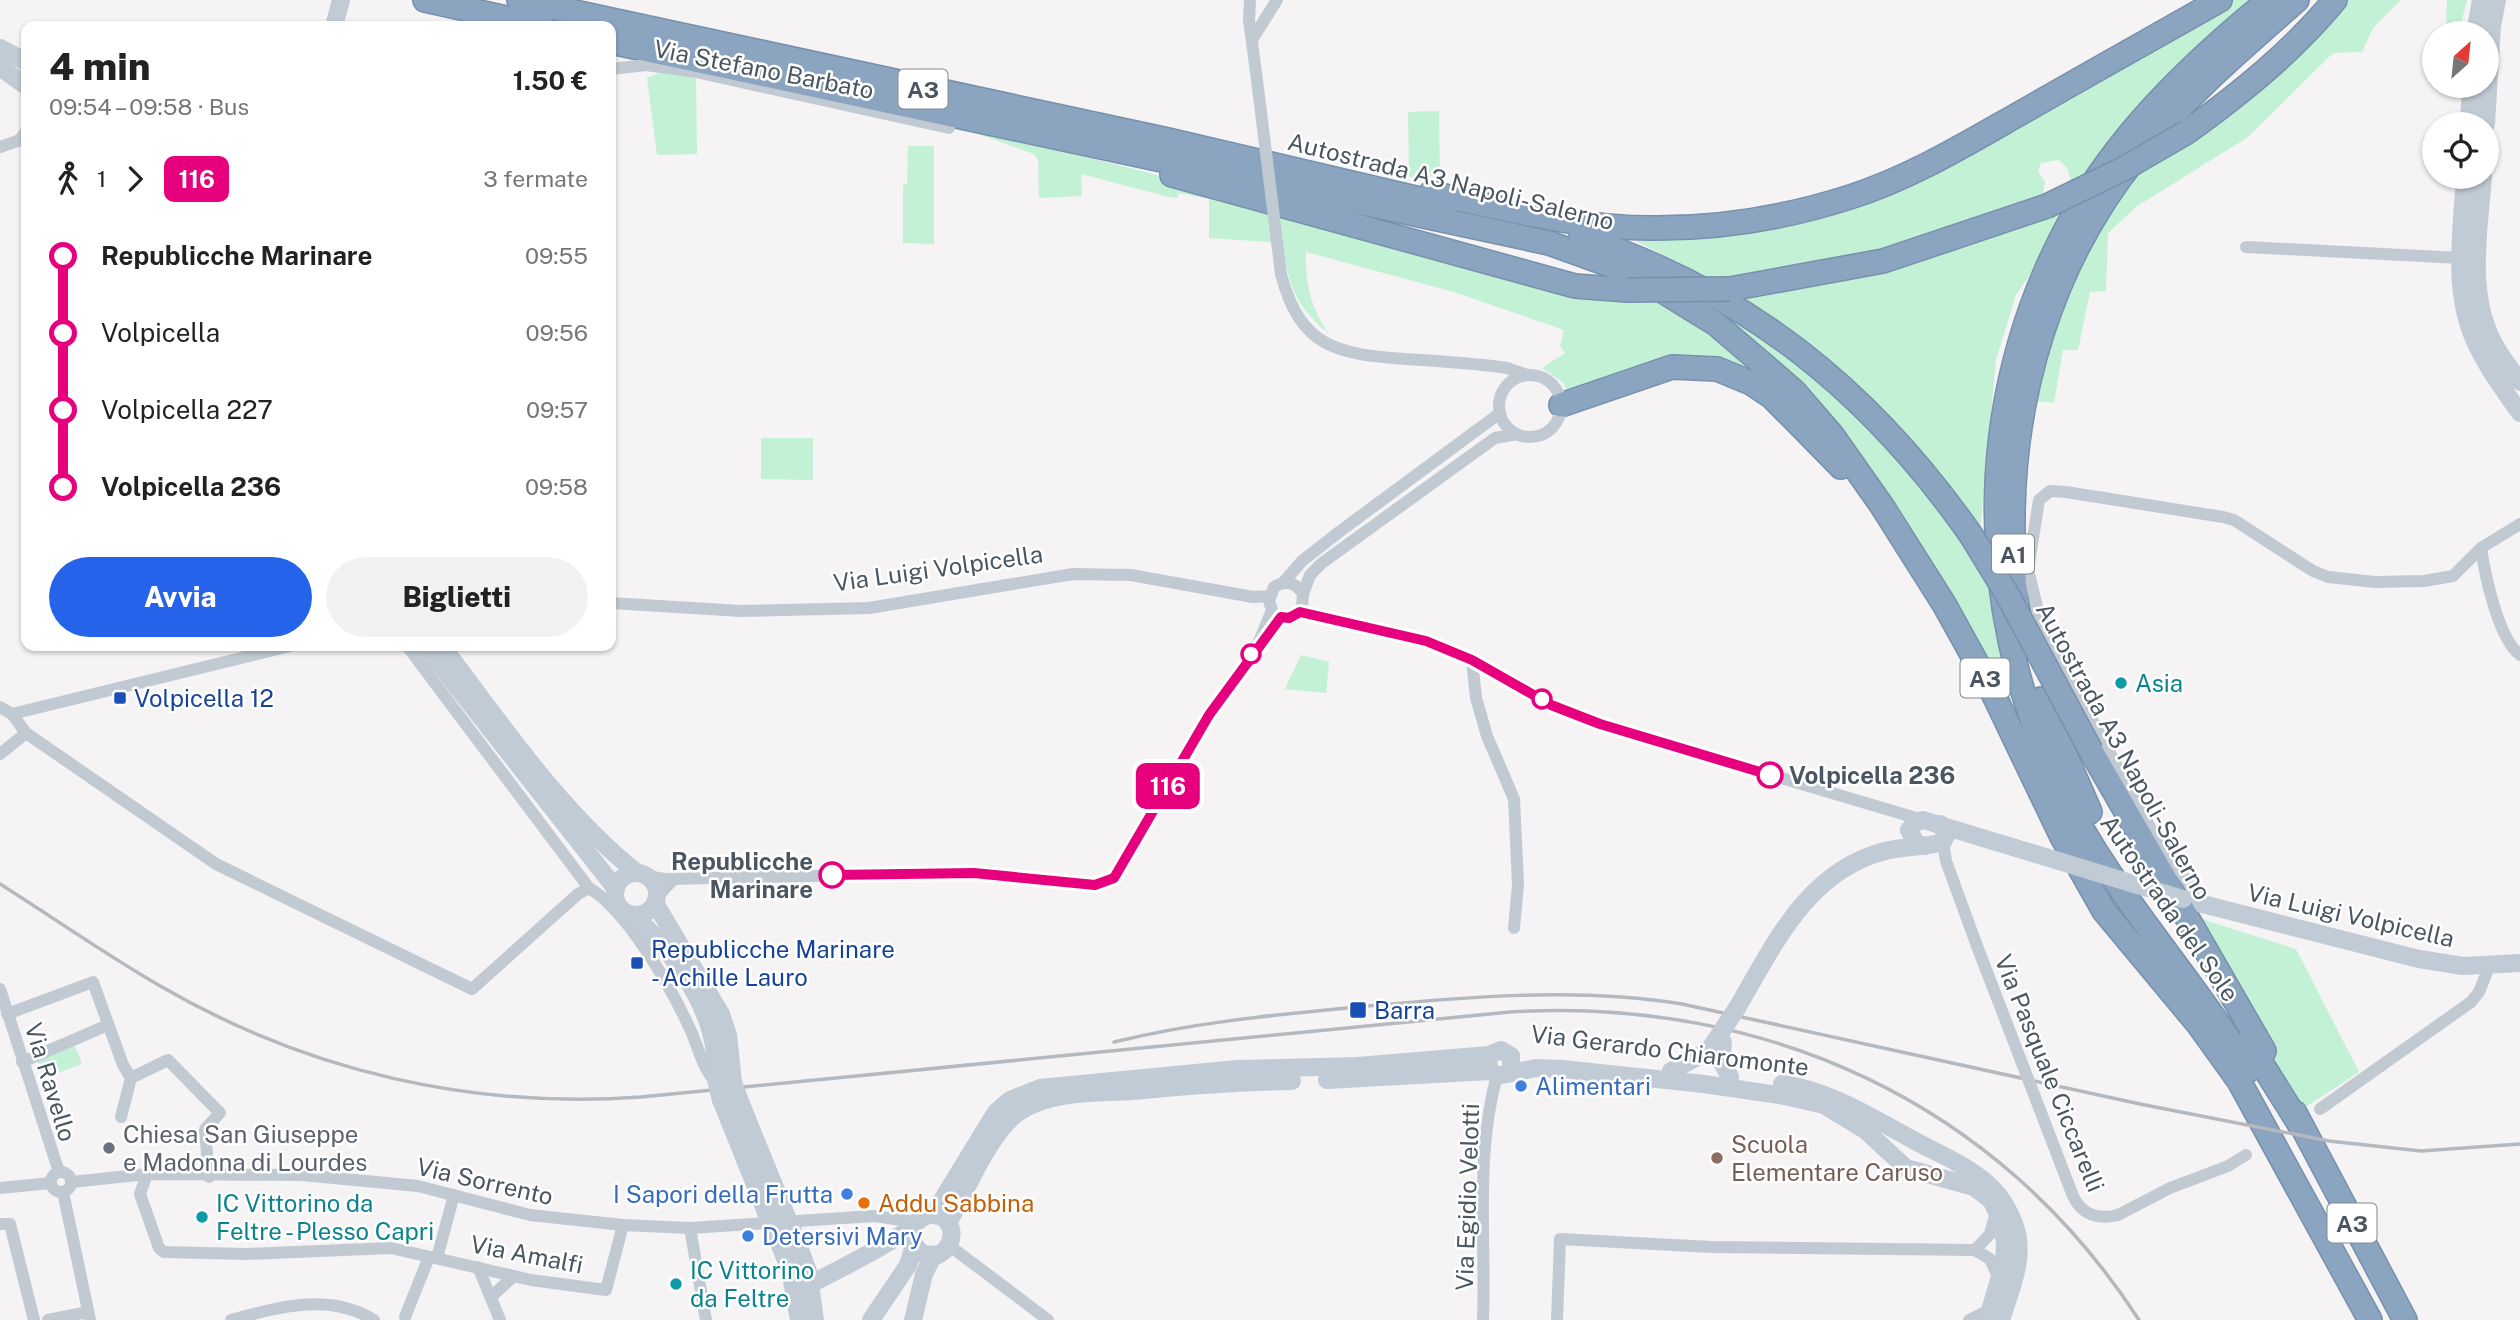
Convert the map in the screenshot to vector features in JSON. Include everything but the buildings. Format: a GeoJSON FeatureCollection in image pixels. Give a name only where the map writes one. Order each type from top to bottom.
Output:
{"type":"FeatureCollection","features":[{"type":"Feature","properties":{"kind":"highway"},"geometry":{"type":"LineString","coordinates":[[425,0],[520,21]]}},
{"type":"Feature","properties":{"kind":"highway","name":"Autostrada A3 Napoli-Salerno"},"geometry":{"type":"LineString","coordinates":[[519,0],[580,21]]}},
{"type":"Feature","properties":{"kind":"highway"},"geometry":{"type":"LineString","coordinates":[[541,0],[587,21]]}},
{"type":"Feature","properties":{"kind":"highway"},"geometry":{"type":"LineString","coordinates":[[1328,176],[1608,226],[1668,228],[1760,219],[1851,197],[1940,159],[2220,0]]}},
{"type":"Feature","properties":{"kind":"highway","name":"Autostrada del Sole"},"geometry":{"type":"LineString","coordinates":[[2269,0],[2146,116],[2082,200],[2056,248],[2018,341],[2006,397],[1997,468],[1996,556],[2002,604],[2019,680],[2061,789],[2101,861],[2234,1045],[2262,1089],[2385,1320]]}},
{"type":"Feature","properties":{"kind":"highway","name":"Autostrada del Sole"},"geometry":{"type":"LineString","coordinates":[[2297,0],[2170,119],[2106,198],[2079,246],[2057,291],[2039,341],[2024,401],[2015,450],[2012,515],[2018,610],[2028,660],[2045,710],[2078,788],[2119,863],[2253,1049],[2300,1125]]}},
{"type":"Feature","properties":{"kind":"highway"},"geometry":{"type":"LineString","coordinates":[[1015,127],[1135,165],[1575,286],[1627,290],[1730,289],[1883,261],[2047,206],[2125,168],[2187,132],[2258,78],[2335,0]]}},
{"type":"Feature","properties":{"kind":"highway","name":"Autostrada A3 Napoli-Salerno"},"geometry":{"type":"LineString","coordinates":[[616,32],[1328,176],[1578,236],[1625,252],[1709,291],[1784,339],[1857,399],[1933,481],[1971,535],[2007,594],[2091,751],[2272,1065],[2300,1125],[2405,1320]]}},
{"type":"Feature","properties":{"kind":"highway","name":"Autostrada A3 Napoli-Salerno"},"geometry":{"type":"LineString","coordinates":[[616,33],[1015,127],[1549,243],[1635,274],[1682,301],[1755,355],[1832,435],[1882,506],[1944,604],[2061,835],[2104,911],[2198,1024],[2239,1081],[2371,1320]]}},
{"type":"Feature","properties":{"kind":"highway"},"geometry":{"type":"LineString","coordinates":[[1561,405],[1672,366],[1717,369],[1751,383],[1772,397],[1832,457],[1862,493],[2009,729]]}},
{"type":"Feature","properties":{"kind":"street"},"geometry":{"type":"LineString","coordinates":[[335,21],[341,0]]}},
{"type":"Feature","properties":{"kind":"street"},"geometry":{"type":"LineString","coordinates":[[1250,0],[1249,20],[1255,34],[1257,80],[1281,274],[1296,314],[1306,328],[1330,347],[1359,355],[1491,366],[1537,376],[1552,384],[1561,405],[1555,425],[1548,432],[1538,437],[1517,435],[1495,438],[1347,544],[1310,575],[1305,606],[1289,618],[1277,613],[1270,596],[1274,587],[1283,583],[1303,561],[1331,538],[1500,413]]}},
{"type":"Feature","properties":{"kind":"street"},"geometry":{"type":"LineString","coordinates":[[1263,0],[1269,0]]}},
{"type":"Feature","properties":{"kind":"street"},"geometry":{"type":"LineString","coordinates":[[1255,34],[1277,0]]}},
{"type":"Feature","properties":{"kind":"street"},"geometry":{"type":"LineString","coordinates":[[2477,21],[2481,0]]}},
{"type":"Feature","properties":{"kind":"street"},"geometry":{"type":"LineString","coordinates":[[2487,112],[2492,26],[2497,0]]}},
{"type":"Feature","properties":{"kind":"street"},"geometry":{"type":"LineString","coordinates":[[0,48],[21,59]]}},
{"type":"Feature","properties":{"kind":"street","name":"Via Stefano Barbato"},"geometry":{"type":"LineString","coordinates":[[616,68],[646,65],[696,72],[949,128]]}},
{"type":"Feature","properties":{"kind":"street"},"geometry":{"type":"LineString","coordinates":[[0,67],[21,82]]}},
{"type":"Feature","properties":{"kind":"street"},"geometry":{"type":"LineString","coordinates":[[0,147],[21,138]]}},
{"type":"Feature","properties":{"kind":"street"},"geometry":{"type":"LineString","coordinates":[[2464,189],[2460,258],[2462,301],[2474,339],[2520,413]]}},
{"type":"Feature","properties":{"kind":"street"},"geometry":{"type":"LineString","coordinates":[[2482,189],[2478,247],[2479,295],[2492,341],[2520,382]]}},
{"type":"Feature","properties":{"kind":"street"},"geometry":{"type":"LineString","coordinates":[[2246,247],[2460,258]]}},
{"type":"Feature","properties":{"kind":"street"},"geometry":{"type":"LineString","coordinates":[[1491,366],[1505,388]]}},
{"type":"Feature","properties":{"kind":"street"},"geometry":{"type":"LineString","coordinates":[[1517,435],[1508,429],[1500,413],[1499,402],[1505,388],[1516,379],[1527,375]]}},
{"type":"Feature","properties":{"kind":"street"},"geometry":{"type":"LineString","coordinates":[[2189,900],[2192,887],[2158,842],[2042,627],[2028,570],[2039,500],[2050,491],[2066,492],[2223,517],[2234,520],[2313,571],[2328,577],[2375,582],[2424,581],[2453,576],[2482,548],[2520,524]]}},
{"type":"Feature","properties":{"kind":"street"},"geometry":{"type":"LineString","coordinates":[[2482,548],[2499,618],[2510,644],[2520,655]]}},
{"type":"Feature","properties":{"kind":"street","name":"Via Luigi Volpicella"},"geometry":{"type":"LineString","coordinates":[[616,604],[741,611],[869,608],[1073,574],[1131,575],[1253,597],[1270,596]]}},
{"type":"Feature","properties":{"kind":"street"},"geometry":{"type":"LineString","coordinates":[[1283,583],[1295,584],[1305,606]]}},
{"type":"Feature","properties":{"kind":"street","name":"Via Luigi Volpicella"},"geometry":{"type":"LineString","coordinates":[[1305,606],[1426,641],[1472,660],[1551,705],[1600,724],[1894,812],[1928,834],[1971,835],[2189,900],[2419,959],[2489,967],[2520,963]]}},
{"type":"Feature","properties":{"kind":"street"},"geometry":{"type":"LineString","coordinates":[[616,889],[624,878],[642,875],[674,879],[974,873],[1095,885],[1114,878],[1209,715],[1277,613]]}},
{"type":"Feature","properties":{"kind":"street"},"geometry":{"type":"LineString","coordinates":[[12,715],[270,651]]}},
{"type":"Feature","properties":{"kind":"street"},"geometry":{"type":"LineString","coordinates":[[411,651],[589,888],[604,897],[638,938],[690,1030],[709,1075],[727,1091]]}},
{"type":"Feature","properties":{"kind":"street"},"geometry":{"type":"LineString","coordinates":[[429,651],[616,889],[619,905],[654,934],[692,990],[713,1044],[727,1091],[775,1211],[790,1226],[811,1284],[815,1320]]}},
{"type":"Feature","properties":{"kind":"street"},"geometry":{"type":"LineString","coordinates":[[446,651],[586,828],[656,886],[656,900],[721,1014],[728,1035],[727,1091]]}},
{"type":"Feature","properties":{"kind":"street"},"geometry":{"type":"LineString","coordinates":[[1472,660],[1476,698],[1487,736],[1514,799],[1518,885],[1514,928]]}},
{"type":"Feature","properties":{"kind":"street"},"geometry":{"type":"LineString","coordinates":[[0,708],[12,715],[26,733],[216,864],[472,989],[578,894],[589,888]]}},
{"type":"Feature","properties":{"kind":"street"},"geometry":{"type":"LineString","coordinates":[[0,754],[26,733]]}},
{"type":"Feature","properties":{"kind":"street"},"geometry":{"type":"LineString","coordinates":[[1714,1056],[1737,1008],[1786,926],[1808,896],[1833,876],[1884,851],[1928,834]]}},
{"type":"Feature","properties":{"kind":"street","name":"Via Pasquale Ciccarelli"},"geometry":{"type":"LineString","coordinates":[[1928,834],[1946,861],[2077,1205],[2090,1214],[2105,1218],[2118,1215],[2170,1188],[2228,1166],[2246,1155]]}},
{"type":"Feature","properties":{"kind":"street"},"geometry":{"type":"LineString","coordinates":[[633,915],[646,913],[674,879]]}},
{"type":"Feature","properties":{"kind":"street"},"geometry":{"type":"LineString","coordinates":[[2320,1109],[2471,1002],[2479,992],[2489,967]]}},
{"type":"Feature","properties":{"kind":"street"},"geometry":{"type":"LineString","coordinates":[[6,1009],[93,982],[123,1065],[131,1078],[121,1117]]}},
{"type":"Feature","properties":{"kind":"street","name":"Via Ravello"},"geometry":{"type":"LineString","coordinates":[[0,989],[55,1178]]}},
{"type":"Feature","properties":{"kind":"street"},"geometry":{"type":"LineString","coordinates":[[22,1062],[108,1025]]}},
{"type":"Feature","properties":{"kind":"street","name":"Via Gerardo Chiaromonte"},"geometry":{"type":"LineString","coordinates":[[1500,1066],[1562,1069],[1714,1056],[1784,1096],[1824,1105],[1865,1130],[1896,1162],[1920,1172],[1974,1187],[1991,1200],[2006,1243],[1993,1316]]}},
{"type":"Feature","properties":{"kind":"street","name":"Via Gerardo Chiaromonte"},"geometry":{"type":"LineString","coordinates":[[871,1320],[908,1265],[919,1230],[1000,1131],[1020,1111],[1040,1101],[1078,1095],[1237,1082],[1500,1066],[1556,1057],[1671,1071],[1714,1056]]}},
{"type":"Feature","properties":{"kind":"street","name":"Via Gerardo Chiaromonte"},"geometry":{"type":"LineString","coordinates":[[1714,1056],[1730,1077],[1810,1089],[1857,1109],[1978,1176],[2007,1206],[2016,1228],[2018,1260],[1993,1316]]}},
{"type":"Feature","properties":{"kind":"street"},"geometry":{"type":"LineString","coordinates":[[131,1078],[168,1060],[220,1114],[205,1129],[209,1177]]}},
{"type":"Feature","properties":{"kind":"street","name":"Via Egidio Velotti"},"geometry":{"type":"LineString","coordinates":[[1483,1320],[1486,1143],[1500,1066]]}},
{"type":"Feature","properties":{"kind":"street"},"geometry":{"type":"LineString","coordinates":[[1896,1162],[1901,1144],[1906,1139],[1913,1140]]}},
{"type":"Feature","properties":{"kind":"street"},"geometry":{"type":"LineString","coordinates":[[0,1188],[68,1174],[72,1182],[70,1188],[63,1192],[56,1191],[55,1178]]}},
{"type":"Feature","properties":{"kind":"street","name":"Via Sorrento"},"geometry":{"type":"LineString","coordinates":[[72,1182],[146,1174],[209,1177],[302,1175],[369,1179],[418,1186],[530,1215],[623,1225],[690,1228],[790,1226],[874,1216],[919,1230]]}},
{"type":"Feature","properties":{"kind":"street","name":"Via Amalfi"},"geometry":{"type":"LineString","coordinates":[[146,1174],[141,1194],[159,1248],[164,1252],[246,1254],[376,1247],[514,1276],[606,1290],[623,1225]]}},
{"type":"Feature","properties":{"kind":"street"},"geometry":{"type":"LineString","coordinates":[[48,1320],[89,1316],[63,1192]]}},
{"type":"Feature","properties":{"kind":"street"},"geometry":{"type":"LineString","coordinates":[[405,1317],[433,1257],[454,1195]]}},
{"type":"Feature","properties":{"kind":"street"},"geometry":{"type":"LineString","coordinates":[[1975,1250],[1990,1234],[1996,1212]]}},
{"type":"Feature","properties":{"kind":"street"},"geometry":{"type":"LineString","coordinates":[[0,1224],[9,1224],[34,1320]]}},
{"type":"Feature","properties":{"kind":"street"},"geometry":{"type":"LineString","coordinates":[[790,1226],[793,1281],[799,1320]]}},
{"type":"Feature","properties":{"kind":"street"},"geometry":{"type":"LineString","coordinates":[[690,1228],[706,1320]]}},
{"type":"Feature","properties":{"kind":"street"},"geometry":{"type":"LineString","coordinates":[[811,1284],[919,1230],[953,1234],[950,1246],[943,1253],[933,1256],[922,1254],[919,1230]]}},
{"type":"Feature","properties":{"kind":"street"},"geometry":{"type":"LineString","coordinates":[[1557,1320],[1560,1239],[1711,1247],[1975,1250],[1990,1259],[1999,1279]]}},
{"type":"Feature","properties":{"kind":"street"},"geometry":{"type":"LineString","coordinates":[[950,1246],[1048,1320]]}},
{"type":"Feature","properties":{"kind":"street"},"geometry":{"type":"LineString","coordinates":[[913,1320],[924,1274],[933,1256]]}},
{"type":"Feature","properties":{"kind":"street"},"geometry":{"type":"LineString","coordinates":[[478,1267],[500,1320]]}},
{"type":"Feature","properties":{"kind":"street"},"geometry":{"type":"LineString","coordinates":[[491,1297],[514,1276]]}},
{"type":"Feature","properties":{"kind":"street"},"geometry":{"type":"LineString","coordinates":[[230,1320],[313,1303],[338,1304],[374,1320]]}},
{"type":"Feature","properties":{"kind":"street"},"geometry":{"type":"LineString","coordinates":[[1969,1320],[1993,1316]]}},
{"type":"Feature","properties":{"kind":"green space"},"geometry":{"type":"Polygon","coordinates":[[[2232,0],[2256,0],[2088,175],[2072,183],[2067,168],[2059,160],[2041,163],[2038,171],[2045,182],[2042,198],[1889,250],[1715,281],[1636,241],[1726,236],[1844,209],[1950,164],[2232,0]]]}},
{"type":"Feature","properties":{"kind":"green space"},"geometry":{"type":"Polygon","coordinates":[[[2340,0],[2401,0],[2373,28],[2362,52],[2333,53],[2248,137],[2136,207],[2108,233],[2106,291],[2090,292],[2078,350],[2063,350],[2054,403],[2035,401],[2056,324],[2080,266],[2110,213],[2148,161],[2340,0]]]}},
{"type":"Feature","properties":{"kind":"green space"},"geometry":{"type":"Polygon","coordinates":[[[2447,0],[2467,0],[2462,21],[2446,21],[2447,0]]]}},
{"type":"Feature","properties":{"kind":"green space"},"geometry":{"type":"Polygon","coordinates":[[[662,72],[696,78],[697,154],[657,155],[647,78],[662,72]]]}},
{"type":"Feature","properties":{"kind":"green space"},"geometry":{"type":"Polygon","coordinates":[[[1439,111],[1440,176],[1409,177],[1408,112],[1439,111]]]}},
{"type":"Feature","properties":{"kind":"green space"},"geometry":{"type":"Polygon","coordinates":[[[944,122],[1142,171],[1468,262],[1669,301],[1786,392],[1742,369],[1568,393],[1564,383],[1542,368],[1565,353],[1560,346],[1564,330],[1454,292],[1306,252],[1310,295],[1329,334],[1301,304],[1291,283],[1283,243],[1209,238],[1209,199],[1179,193],[1177,198],[1165,196],[1081,174],[1082,196],[1039,198],[1038,160],[1034,154],[944,122]]]}},
{"type":"Feature","properties":{"kind":"green space"},"geometry":{"type":"Polygon","coordinates":[[[908,146],[934,146],[934,244],[903,243],[903,185],[907,184],[908,146]]]}},
{"type":"Feature","properties":{"kind":"green space"},"geometry":{"type":"Polygon","coordinates":[[[2070,203],[2040,260],[2016,295],[1996,360],[1980,532],[1739,298],[2070,203]]]}},
{"type":"Feature","properties":{"kind":"green space"},"geometry":{"type":"Polygon","coordinates":[[[1692,298],[1743,318],[1887,438],[1993,583],[2017,696],[2003,703],[1878,489],[1692,298]]]}},
{"type":"Feature","properties":{"kind":"green space"},"geometry":{"type":"Polygon","coordinates":[[[761,438],[813,438],[813,480],[761,479],[761,438]]]}},
{"type":"Feature","properties":{"kind":"green space"},"geometry":{"type":"Polygon","coordinates":[[[1301,655],[1329,662],[1326,693],[1285,689],[1301,655]]]}},
{"type":"Feature","properties":{"kind":"green space"},"geometry":{"type":"Polygon","coordinates":[[[2189,915],[2296,949],[2359,1072],[2301,1110],[2189,915]]]}},
{"type":"Feature","properties":{"kind":"green space"},"geometry":{"type":"Polygon","coordinates":[[[75,1046],[82,1064],[44,1078],[37,1060],[75,1046]]]}},
{"type":"Feature","properties":{"kind":"railway"},"geometry":{"type":"LineString","coordinates":[[0,884],[162,987],[218,1017],[275,1042],[393,1078],[454,1090],[516,1097],[641,1097],[1510,1012],[1605,1012],[1696,1023],[1784,1045],[1868,1079],[1946,1123],[2017,1178],[2082,1244],[2139,1320]]}},
{"type":"Feature","properties":{"kind":"railway"},"geometry":{"type":"LineString","coordinates":[[1114,1042],[1205,1024],[1357,1007],[1520,995],[1601,996],[1682,1004],[2140,1104],[2329,1141],[2421,1151],[2520,1144]]}},
{"type":"Feature","properties":{"kind":"bus line","name":"116"},"geometry":{"type":"LineString","coordinates":[[832,875],[974,873],[1095,885],[1114,878],[1209,715],[1257,645],[1272,631],[1281,617],[1289,618],[1300,612],[1426,641],[1472,660],[1551,705],[1600,724],[1770,775]]}},
{"type":"Feature","properties":{"kind":"place","name":"Asia"},"geometry":{"type":"Point","coordinates":[2121,683]}},
{"type":"Feature","properties":{"kind":"place","name":"Volpicella 12"},"geometry":{"type":"Point","coordinates":[120,698]}},
{"type":"Feature","properties":{"kind":"place","name":"Volpicella 236"},"geometry":{"type":"Point","coordinates":[1770,775]}},
{"type":"Feature","properties":{"kind":"place","name":"Republicche Marinare"},"geometry":{"type":"Point","coordinates":[832,875]}},
{"type":"Feature","properties":{"kind":"place","name":"Republicche Marinare - Achille Lauro"},"geometry":{"type":"Point","coordinates":[637,963]}},
{"type":"Feature","properties":{"kind":"place","name":"Barra"},"geometry":{"type":"Point","coordinates":[1358,1010]}},
{"type":"Feature","properties":{"kind":"place","name":"Alimentari"},"geometry":{"type":"Point","coordinates":[1521,1086]}},
{"type":"Feature","properties":{"kind":"place","name":"Chiesa San Giuseppe e Madonna di Lourdes"},"geometry":{"type":"Point","coordinates":[109,1148]}},
{"type":"Feature","properties":{"kind":"place","name":"Scuola Elementare Caruso"},"geometry":{"type":"Point","coordinates":[1717,1158]}},
{"type":"Feature","properties":{"kind":"place","name":"I Sapori della Frutta"},"geometry":{"type":"Point","coordinates":[847,1194]}},
{"type":"Feature","properties":{"kind":"place","name":"Addu Sabbina"},"geometry":{"type":"Point","coordinates":[864,1203]}},
{"type":"Feature","properties":{"kind":"place","name":"IC Vittorino da Feltre - Plesso Capri"},"geometry":{"type":"Point","coordinates":[202,1217]}},
{"type":"Feature","properties":{"kind":"place","name":"Detersivi Mary"},"geometry":{"type":"Point","coordinates":[748,1236]}},
{"type":"Feature","properties":{"kind":"place","name":"IC Vittorino da Feltre"},"geometry":{"type":"Point","coordinates":[676,1284]}}]}
